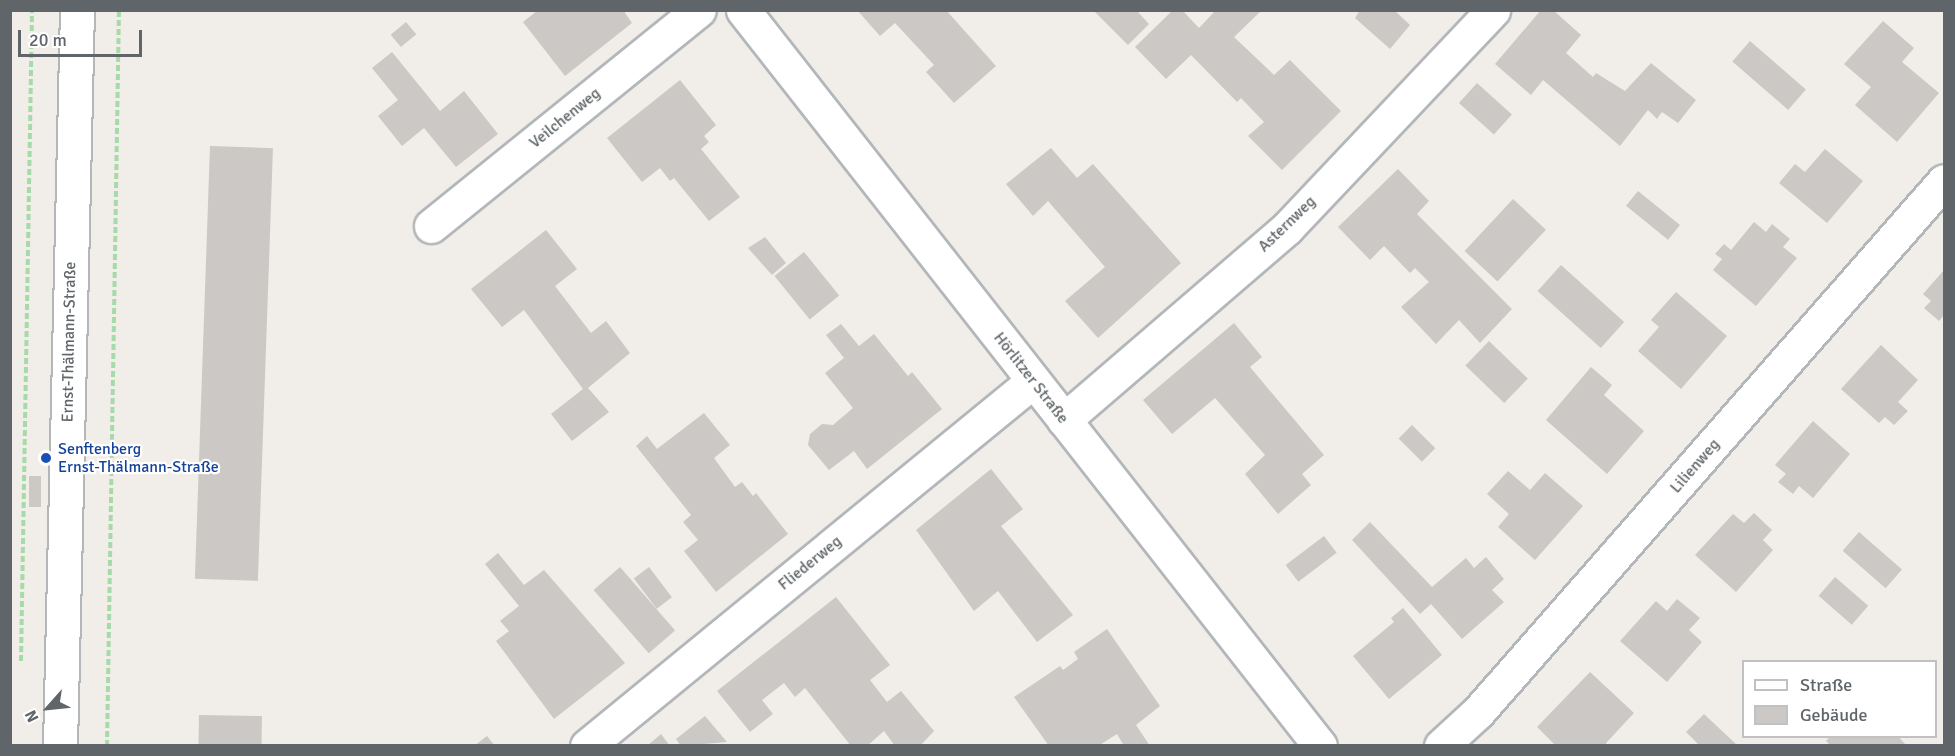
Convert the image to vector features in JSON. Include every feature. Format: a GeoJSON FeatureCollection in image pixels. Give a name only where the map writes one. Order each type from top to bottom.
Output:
{"type":"FeatureCollection","features":[{"type":"Feature","properties":{"kind":"street","name":"Ernst-Thälmann-Straße"},"geometry":{"type":"LineString","coordinates":[[60,746],[77,10]]}},
{"type":"Feature","properties":{"kind":"street","name":"Veilchenweg"},"geometry":{"type":"LineString","coordinates":[[431,226],[699,10]]}},
{"type":"Feature","properties":{"kind":"street","name":"Asternweg"},"geometry":{"type":"LineString","coordinates":[[1064,420],[1287,228],[1492,10]]}},
{"type":"Feature","properties":{"kind":"street","name":"Hörlitzer Straße"},"geometry":{"type":"LineString","coordinates":[[759,16],[1033,381],[1320,746]]}},
{"type":"Feature","properties":{"kind":"street","name":"Lilienweg"},"geometry":{"type":"LineString","coordinates":[[1441,746],[1478,712],[1944,181]]}},
{"type":"Feature","properties":{"kind":"street","name":"Fliederweg"},"geometry":{"type":"LineString","coordinates":[[586,746],[1033,381]]}},
{"type":"Feature","properties":{"kind":"path"},"geometry":{"type":"LineString","coordinates":[[20,674],[32,10]]}},
{"type":"Feature","properties":{"kind":"path"},"geometry":{"type":"LineString","coordinates":[[107,746],[119,10]]}},
{"type":"Feature","properties":{"kind":"building"},"geometry":{"type":"Polygon","coordinates":[[[538,10],[623,10],[632,23],[565,76],[523,22],[538,10]]]}},
{"type":"Feature","properties":{"kind":"building"},"geometry":{"type":"Polygon","coordinates":[[[857,10],[946,10],[996,66],[954,103],[926,72],[934,65],[895,23],[880,36],[857,10]]]}},
{"type":"Feature","properties":{"kind":"building"},"geometry":{"type":"Polygon","coordinates":[[[1093,10],[1136,10],[1149,24],[1128,45],[1093,10]]]}},
{"type":"Feature","properties":{"kind":"building"},"geometry":{"type":"Polygon","coordinates":[[[1173,10],[1182,10],[1199,28],[1216,10],[1262,10],[1234,37],[1274,75],[1290,60],[1341,111],[1282,170],[1248,136],[1264,122],[1241,98],[1237,102],[1191,55],[1166,79],[1135,47],[1173,10]]]}},
{"type":"Feature","properties":{"kind":"building"},"geometry":{"type":"Polygon","coordinates":[[[1360,10],[1394,10],[1410,25],[1390,49],[1355,18],[1360,10]]]}},
{"type":"Feature","properties":{"kind":"building"},"geometry":{"type":"Polygon","coordinates":[[[1541,10],[1553,10],[1581,35],[1566,53],[1593,77],[1596,73],[1625,91],[1651,63],[1696,100],[1678,123],[1662,112],[1657,119],[1648,110],[1620,146],[1543,80],[1531,95],[1495,64],[1541,10]]]}},
{"type":"Feature","properties":{"kind":"building"},"geometry":{"type":"Polygon","coordinates":[[[1883,21],[1914,48],[1902,62],[1939,93],[1897,142],[1855,105],[1871,87],[1844,64],[1883,21]]]}},
{"type":"Feature","properties":{"kind":"building"},"geometry":{"type":"Polygon","coordinates":[[[406,22],[416,34],[401,47],[391,35],[406,22]]]}},
{"type":"Feature","properties":{"kind":"building"},"geometry":{"type":"Polygon","coordinates":[[[1750,41],[1806,90],[1788,110],[1732,61],[1750,41]]]}},
{"type":"Feature","properties":{"kind":"building"},"geometry":{"type":"Polygon","coordinates":[[[392,52],[440,111],[464,91],[498,134],[456,167],[424,128],[402,146],[378,116],[398,100],[372,68],[392,52]]]}},
{"type":"Feature","properties":{"kind":"building"},"geometry":{"type":"Polygon","coordinates":[[[680,80],[716,125],[704,136],[709,142],[701,149],[740,197],[709,221],[674,178],[670,181],[660,168],[642,182],[607,138],[680,80]]]}},
{"type":"Feature","properties":{"kind":"building"},"geometry":{"type":"Polygon","coordinates":[[[1477,83],[1512,114],[1494,135],[1459,103],[1477,83]]]}},
{"type":"Feature","properties":{"kind":"building"},"geometry":{"type":"Polygon","coordinates":[[[210,146],[273,148],[258,581],[195,579],[210,146]]]}},
{"type":"Feature","properties":{"kind":"building"},"geometry":{"type":"Polygon","coordinates":[[[1051,148],[1077,178],[1093,164],[1181,263],[1098,338],[1065,301],[1105,267],[1048,201],[1033,216],[1006,184],[1051,148]]]}},
{"type":"Feature","properties":{"kind":"building"},"geometry":{"type":"Polygon","coordinates":[[[1825,149],[1863,181],[1827,223],[1779,183],[1795,164],[1805,172],[1825,149]]]}},
{"type":"Feature","properties":{"kind":"building"},"geometry":{"type":"Polygon","coordinates":[[[1398,169],[1429,201],[1417,214],[1512,309],[1480,343],[1459,320],[1436,344],[1401,307],[1429,282],[1415,268],[1410,273],[1384,246],[1370,260],[1338,227],[1398,169]]]}},
{"type":"Feature","properties":{"kind":"building"},"geometry":{"type":"Polygon","coordinates":[[[1638,191],[1680,225],[1668,240],[1626,206],[1638,191]]]}},
{"type":"Feature","properties":{"kind":"building"},"geometry":{"type":"Polygon","coordinates":[[[1513,199],[1546,230],[1497,282],[1465,251],[1513,199]]]}},
{"type":"Feature","properties":{"kind":"building"},"geometry":{"type":"Polygon","coordinates":[[[1754,222],[1766,232],[1772,224],[1790,239],[1783,247],[1797,258],[1756,306],[1713,270],[1722,259],[1715,254],[1724,244],[1731,250],[1754,222]]]}},
{"type":"Feature","properties":{"kind":"building"},"geometry":{"type":"Polygon","coordinates":[[[546,230],[577,269],[555,286],[591,333],[606,321],[630,353],[588,388],[609,412],[572,441],[551,414],[583,389],[524,310],[502,327],[471,289],[546,230]]]}},
{"type":"Feature","properties":{"kind":"building"},"geometry":{"type":"Polygon","coordinates":[[[765,237],[786,263],[772,275],[748,248],[765,237]]]}},
{"type":"Feature","properties":{"kind":"building"},"geometry":{"type":"Polygon","coordinates":[[[804,252],[839,296],[810,319],[774,276],[804,252]]]}},
{"type":"Feature","properties":{"kind":"building"},"geometry":{"type":"Polygon","coordinates":[[[1561,265],[1624,322],[1601,348],[1538,291],[1561,265]]]}},
{"type":"Feature","properties":{"kind":"building"},"geometry":{"type":"Polygon","coordinates":[[[1944,270],[1944,315],[1939,321],[1924,308],[1931,301],[1923,294],[1944,270]]]}},
{"type":"Feature","properties":{"kind":"building"},"geometry":{"type":"Polygon","coordinates":[[[1676,292],[1727,336],[1681,389],[1638,351],[1659,327],[1651,320],[1676,292]]]}},
{"type":"Feature","properties":{"kind":"building"},"geometry":{"type":"Polygon","coordinates":[[[1234,323],[1262,357],[1250,367],[1324,455],[1302,474],[1311,485],[1278,514],[1245,474],[1265,455],[1215,398],[1172,434],[1143,400],[1234,323]]]}},
{"type":"Feature","properties":{"kind":"building"},"geometry":{"type":"Polygon","coordinates":[[[841,324],[859,346],[874,334],[908,376],[912,372],[942,409],[867,469],[854,451],[829,470],[808,445],[810,434],[822,424],[833,425],[853,408],[825,373],[844,358],[826,335],[841,324]]]}},
{"type":"Feature","properties":{"kind":"building"},"geometry":{"type":"Polygon","coordinates":[[[1489,341],[1528,379],[1504,403],[1465,365],[1489,341]]]}},
{"type":"Feature","properties":{"kind":"building"},"geometry":{"type":"Polygon","coordinates":[[[1881,345],[1918,380],[1898,402],[1908,411],[1894,425],[1885,417],[1879,423],[1841,389],[1881,345]]]}},
{"type":"Feature","properties":{"kind":"building"},"geometry":{"type":"Polygon","coordinates":[[[1591,367],[1612,385],[1604,395],[1644,431],[1607,474],[1546,420],[1591,367]]]}},
{"type":"Feature","properties":{"kind":"building"},"geometry":{"type":"Polygon","coordinates":[[[704,413],[730,445],[714,458],[735,487],[742,482],[753,496],[756,493],[788,534],[716,592],[684,551],[698,540],[683,522],[691,515],[636,446],[647,436],[657,449],[704,413]]]}},
{"type":"Feature","properties":{"kind":"building"},"geometry":{"type":"Polygon","coordinates":[[[1813,421],[1850,454],[1813,498],[1799,486],[1793,494],[1778,482],[1786,474],[1775,465],[1813,421]]]}},
{"type":"Feature","properties":{"kind":"building"},"geometry":{"type":"Polygon","coordinates":[[[1412,425],[1435,448],[1422,462],[1399,438],[1412,425]]]}},
{"type":"Feature","properties":{"kind":"building"},"geometry":{"type":"Polygon","coordinates":[[[991,469],[1023,509],[1001,526],[1073,615],[1037,642],[998,591],[974,611],[916,530],[991,469]]]}},
{"type":"Feature","properties":{"kind":"building"},"geometry":{"type":"Polygon","coordinates":[[[1508,471],[1530,490],[1545,473],[1583,506],[1535,560],[1498,527],[1509,514],[1487,494],[1508,471]]]}},
{"type":"Feature","properties":{"kind":"building"},"geometry":{"type":"Polygon","coordinates":[[[29,476],[41,476],[41,507],[29,507],[29,476]]]}},
{"type":"Feature","properties":{"kind":"building"},"geometry":{"type":"Polygon","coordinates":[[[1754,513],[1772,530],[1763,540],[1773,550],[1736,592],[1695,555],[1733,514],[1744,523],[1754,513]]]}},
{"type":"Feature","properties":{"kind":"building"},"geometry":{"type":"Polygon","coordinates":[[[1370,522],[1432,587],[1466,558],[1474,568],[1486,557],[1504,579],[1492,590],[1504,602],[1462,639],[1431,604],[1420,614],[1352,540],[1370,522]]]}},
{"type":"Feature","properties":{"kind":"building"},"geometry":{"type":"Polygon","coordinates":[[[1859,532],[1902,569],[1886,588],[1843,551],[1859,532]]]}},
{"type":"Feature","properties":{"kind":"building"},"geometry":{"type":"Polygon","coordinates":[[[1324,536],[1337,553],[1298,582],[1286,565],[1324,536]]]}},
{"type":"Feature","properties":{"kind":"building"},"geometry":{"type":"Polygon","coordinates":[[[498,553],[524,585],[544,570],[625,663],[554,719],[496,641],[509,631],[500,621],[519,606],[485,564],[498,553]]]}},
{"type":"Feature","properties":{"kind":"building"},"geometry":{"type":"Polygon","coordinates":[[[620,567],[675,630],[649,653],[594,590],[620,567]]]}},
{"type":"Feature","properties":{"kind":"building"},"geometry":{"type":"Polygon","coordinates":[[[649,567],[672,597],[657,609],[634,578],[649,567]]]}},
{"type":"Feature","properties":{"kind":"building"},"geometry":{"type":"Polygon","coordinates":[[[1835,577],[1868,606],[1852,625],[1819,596],[1835,577]]]}},
{"type":"Feature","properties":{"kind":"building"},"geometry":{"type":"Polygon","coordinates":[[[836,597],[890,665],[870,680],[887,702],[901,691],[934,731],[920,746],[895,746],[884,731],[867,746],[851,746],[805,688],[795,697],[784,683],[762,700],[773,714],[750,732],[717,691],[836,597]]]}},
{"type":"Feature","properties":{"kind":"building"},"geometry":{"type":"Polygon","coordinates":[[[1677,599],[1700,618],[1689,630],[1702,642],[1667,682],[1620,641],[1656,601],[1667,611],[1677,599]]]}},
{"type":"Feature","properties":{"kind":"building"},"geometry":{"type":"Polygon","coordinates":[[[1403,608],[1442,655],[1389,699],[1353,656],[1394,622],[1391,618],[1403,608]]]}},
{"type":"Feature","properties":{"kind":"building"},"geometry":{"type":"Polygon","coordinates":[[[1107,629],[1160,706],[1136,725],[1150,746],[1124,746],[1117,734],[1098,746],[1049,746],[1014,697],[1060,666],[1063,670],[1078,659],[1074,652],[1107,629]]]}},
{"type":"Feature","properties":{"kind":"building"},"geometry":{"type":"Polygon","coordinates":[[[1590,672],[1634,713],[1606,743],[1608,746],[1556,746],[1537,727],[1590,672]]]}},
{"type":"Feature","properties":{"kind":"building"},"geometry":{"type":"Polygon","coordinates":[[[1704,714],[1738,746],[1700,746],[1686,732],[1704,714]]]}},
{"type":"Feature","properties":{"kind":"building"},"geometry":{"type":"Polygon","coordinates":[[[199,715],[262,716],[261,746],[198,746],[199,715]]]}},
{"type":"Feature","properties":{"kind":"building"},"geometry":{"type":"Polygon","coordinates":[[[705,716],[727,742],[681,746],[676,739],[705,716]]]}},
{"type":"Feature","properties":{"kind":"building"},"geometry":{"type":"Polygon","coordinates":[[[661,734],[670,746],[647,746],[661,734]]]}},
{"type":"Feature","properties":{"kind":"building"},"geometry":{"type":"Polygon","coordinates":[[[487,736],[495,746],[474,746],[487,736]]]}},
{"type":"Feature","properties":{"kind":"building"},"geometry":{"type":"Polygon","coordinates":[[[1829,738],[1900,738],[1905,744],[1831,746],[1826,741],[1829,738]]]}},
{"type":"Feature","properties":{"kind":"place","name":"Senftenberg Ernst-Thälmann-Straße"},"geometry":{"type":"Point","coordinates":[46,458]}}]}
